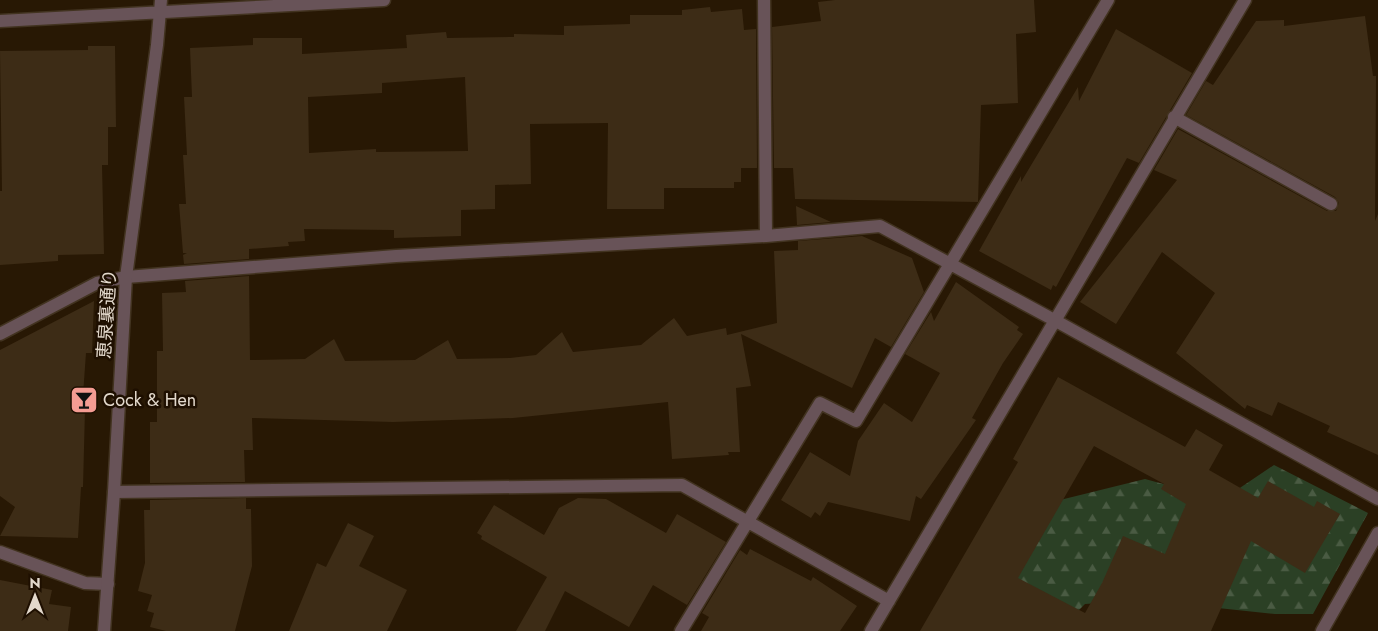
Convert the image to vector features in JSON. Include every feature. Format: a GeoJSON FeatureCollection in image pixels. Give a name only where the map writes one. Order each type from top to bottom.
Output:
{"type":"FeatureCollection","features":[{"type":"Feature","properties":{"kind":"street","name":"恵泉裏通り"},"geometry":{"type":"LineString","coordinates":[[104,631],[126,277],[161,14],[160,0]]}},
{"type":"Feature","properties":{"kind":"street"},"geometry":{"type":"LineString","coordinates":[[0,21],[123,13],[161,14],[384,0]]}},
{"type":"Feature","properties":{"kind":"street"},"geometry":{"type":"LineString","coordinates":[[764,0],[766,236]]}},
{"type":"Feature","properties":{"kind":"street"},"geometry":{"type":"LineString","coordinates":[[681,631],[820,404],[856,421],[1108,0]]}},
{"type":"Feature","properties":{"kind":"street"},"geometry":{"type":"LineString","coordinates":[[871,631],[1245,0]]}},
{"type":"Feature","properties":{"kind":"street"},"geometry":{"type":"LineString","coordinates":[[1174,117],[1331,204]]}},
{"type":"Feature","properties":{"kind":"street"},"geometry":{"type":"LineString","coordinates":[[0,334],[97,284],[126,277],[396,256],[766,236],[880,226],[1056,320],[1378,500]]}},
{"type":"Feature","properties":{"kind":"street"},"geometry":{"type":"LineString","coordinates":[[114,492],[682,485],[889,601]]}},
{"type":"Feature","properties":{"kind":"street"},"geometry":{"type":"LineString","coordinates":[[1322,631],[1378,532]]}},
{"type":"Feature","properties":{"kind":"street"},"geometry":{"type":"LineString","coordinates":[[0,552],[85,583],[108,584]]}},
{"type":"Feature","properties":{"kind":"green space"},"geometry":{"type":"Polygon","coordinates":[[[1274,465],[1368,513],[1313,614],[1275,614],[1143,600],[1085,604],[1058,631],[977,631],[1060,500],[1145,479],[1222,500],[1274,465]]]}},
{"type":"Feature","properties":{"kind":"building"},"geometry":{"type":"Polygon","coordinates":[[[835,0],[1034,0],[1036,32],[1016,34],[1018,103],[981,105],[978,202],[795,199],[793,168],[774,168],[772,27],[821,21],[818,2],[835,0]]]}},
{"type":"Feature","properties":{"kind":"building"},"geometry":{"type":"Polygon","coordinates":[[[710,7],[711,12],[742,9],[744,30],[756,29],[757,168],[741,168],[741,182],[734,182],[734,188],[664,188],[664,209],[607,209],[608,123],[530,124],[531,184],[495,185],[495,209],[461,210],[461,236],[394,238],[394,230],[304,229],[305,241],[288,242],[289,246],[249,249],[249,259],[184,264],[183,255],[187,253],[183,253],[179,204],[186,204],[183,155],[187,155],[184,97],[192,97],[190,48],[253,45],[253,38],[302,38],[302,54],[407,48],[406,35],[446,32],[447,38],[514,37],[514,34],[564,35],[564,26],[630,24],[630,15],[682,15],[682,10],[710,7]],[[465,77],[382,83],[382,93],[308,97],[309,153],[376,149],[376,152],[468,151],[465,77]]]}},
{"type":"Feature","properties":{"kind":"building"},"geometry":{"type":"Polygon","coordinates":[[[1365,16],[1373,76],[1376,76],[1375,221],[1378,214],[1378,455],[1327,432],[1330,426],[1278,402],[1272,416],[1247,405],[1245,409],[1176,353],[1215,293],[1162,252],[1116,324],[1080,302],[1177,180],[1154,170],[1178,129],[1327,211],[1336,211],[1339,203],[1335,197],[1186,115],[1206,81],[1213,85],[1256,21],[1284,20],[1284,26],[1365,16]]]}},
{"type":"Feature","properties":{"kind":"building"},"geometry":{"type":"Polygon","coordinates":[[[1116,29],[1192,73],[1139,163],[1127,158],[1056,287],[1053,285],[1051,290],[979,251],[1021,176],[1021,182],[1078,87],[1079,101],[1116,29]]]}},
{"type":"Feature","properties":{"kind":"building"},"geometry":{"type":"Polygon","coordinates":[[[88,46],[115,46],[116,127],[108,127],[108,165],[102,165],[104,254],[58,255],[58,261],[0,265],[0,191],[2,191],[0,51],[88,50],[88,46]]]}},
{"type":"Feature","properties":{"kind":"building"},"geometry":{"type":"Polygon","coordinates":[[[796,206],[831,222],[797,225],[796,206]]]}},
{"type":"Feature","properties":{"kind":"building"},"geometry":{"type":"Polygon","coordinates":[[[862,236],[912,258],[924,292],[891,347],[875,338],[852,388],[741,334],[751,386],[736,388],[740,452],[728,452],[729,455],[672,459],[668,402],[513,418],[393,422],[252,418],[253,450],[244,450],[245,482],[150,483],[150,422],[157,422],[157,351],[163,351],[162,293],[186,292],[185,281],[249,276],[250,360],[305,359],[334,339],[345,361],[415,360],[448,340],[457,359],[510,358],[536,355],[562,332],[573,352],[641,345],[674,318],[687,336],[726,328],[727,335],[777,323],[774,251],[798,250],[798,241],[862,236]]]}},
{"type":"Feature","properties":{"kind":"building"},"geometry":{"type":"Polygon","coordinates":[[[956,282],[1019,327],[1017,330],[1023,334],[1003,363],[972,418],[976,420],[921,499],[916,496],[910,521],[828,502],[820,516],[815,512],[811,518],[781,500],[810,452],[850,476],[858,441],[884,403],[912,422],[940,373],[905,354],[931,312],[934,321],[956,282]]]}},
{"type":"Feature","properties":{"kind":"building"},"geometry":{"type":"Polygon","coordinates":[[[94,301],[92,353],[86,353],[82,409],[85,409],[83,487],[81,487],[78,538],[0,536],[15,507],[0,496],[0,350],[94,301]]]}},
{"type":"Feature","properties":{"kind":"building"},"geometry":{"type":"Polygon","coordinates":[[[1058,377],[1185,447],[1196,429],[1223,445],[1209,470],[1258,498],[1268,481],[1314,507],[1317,501],[1340,514],[1305,573],[1251,541],[1211,631],[920,631],[1018,462],[1013,459],[1058,377]],[[1094,446],[1018,578],[1085,613],[1102,583],[1123,536],[1165,554],[1186,504],[1161,489],[1164,484],[1094,446]]]}},
{"type":"Feature","properties":{"kind":"building"},"geometry":{"type":"Polygon","coordinates":[[[246,498],[246,509],[251,509],[252,566],[235,631],[166,631],[150,627],[154,613],[147,611],[152,595],[138,591],[145,563],[144,510],[150,510],[150,500],[246,498]]]}},
{"type":"Feature","properties":{"kind":"building"},"geometry":{"type":"Polygon","coordinates":[[[578,498],[606,499],[666,533],[677,514],[726,542],[687,605],[653,585],[629,627],[565,591],[545,631],[516,631],[547,577],[481,539],[482,536],[477,533],[494,505],[544,535],[559,508],[578,498]]]}},
{"type":"Feature","properties":{"kind":"building"},"geometry":{"type":"Polygon","coordinates":[[[348,523],[374,536],[359,566],[407,590],[387,631],[289,631],[317,563],[326,567],[348,523]]]}},
{"type":"Feature","properties":{"kind":"building"},"geometry":{"type":"Polygon","coordinates":[[[750,549],[811,581],[813,577],[857,606],[840,631],[701,631],[709,617],[702,613],[740,550],[747,555],[750,549]]]}},
{"type":"Feature","properties":{"kind":"building"},"geometry":{"type":"Polygon","coordinates":[[[0,580],[52,590],[49,604],[71,607],[68,631],[0,631],[0,580]]]}},
{"type":"Feature","properties":{"kind":"place","name":"Cock & Hen"},"geometry":{"type":"Point","coordinates":[84,400]}}]}
